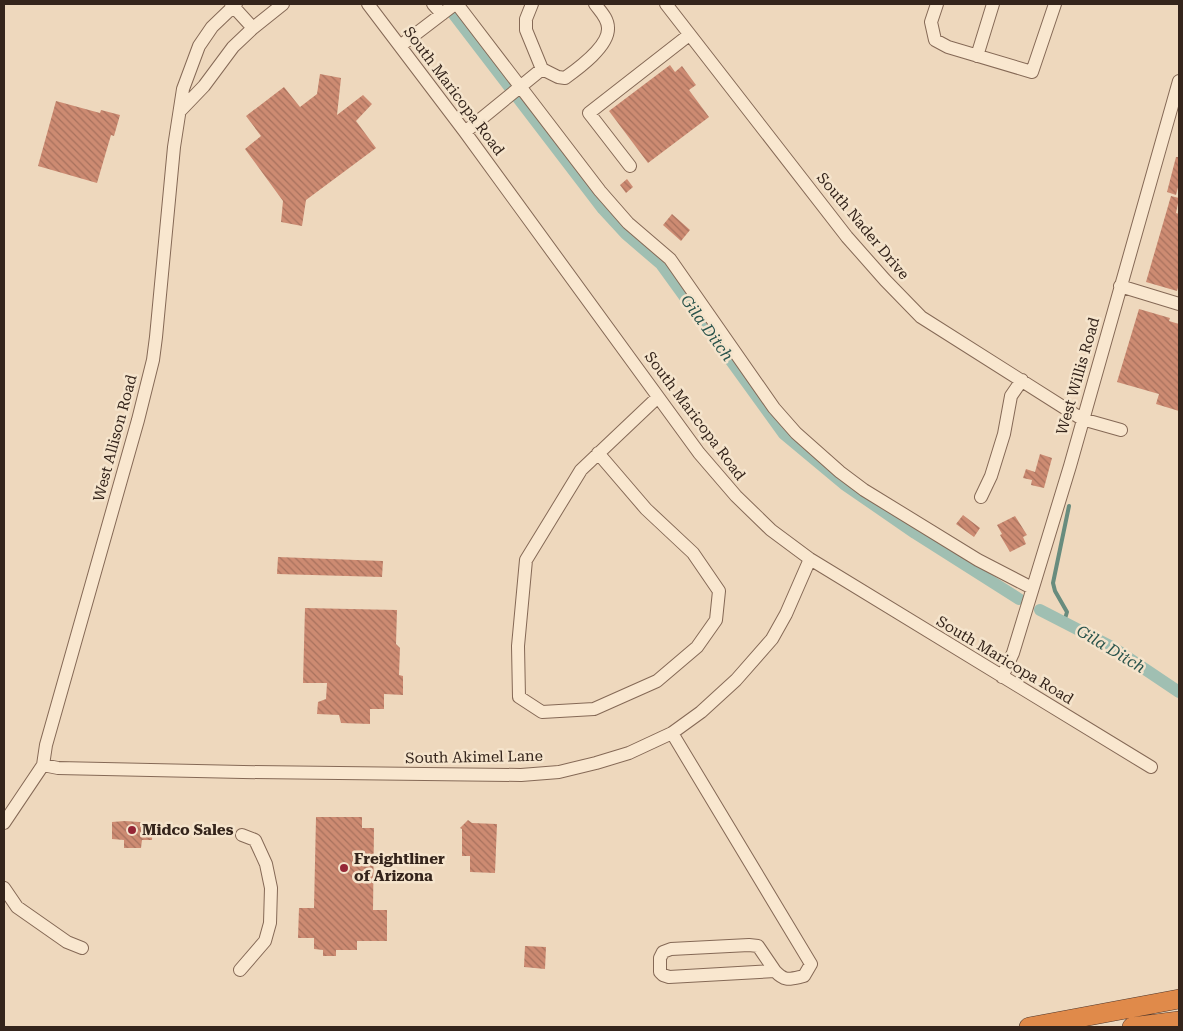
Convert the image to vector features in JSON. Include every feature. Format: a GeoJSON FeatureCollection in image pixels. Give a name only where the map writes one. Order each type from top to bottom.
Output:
{"type":"FeatureCollection","features":[{"type":"Feature","properties":{"kind":"highway"},"geometry":{"type":"LineString","coordinates":[[1028,1027],[1179,999]]}},
{"type":"Feature","properties":{"kind":"highway"},"geometry":{"type":"LineString","coordinates":[[1132,1027],[1179,1021]]}},
{"type":"Feature","properties":{"kind":"street"},"geometry":{"type":"LineString","coordinates":[[234,4],[253,28]]}},
{"type":"Feature","properties":{"kind":"street","name":"West Allison Road"},"geometry":{"type":"LineString","coordinates":[[43,765],[46,745],[138,420],[153,360],[174,147],[186,76],[199,46],[212,27],[234,4]]}},
{"type":"Feature","properties":{"kind":"street"},"geometry":{"type":"LineString","coordinates":[[180,111],[204,86],[223,59],[253,28],[283,4]]}},
{"type":"Feature","properties":{"kind":"street","name":"South Maricopa Road"},"geometry":{"type":"LineString","coordinates":[[368,4],[465,132],[699,453],[736,496],[771,530],[810,559],[1152,767]]}},
{"type":"Feature","properties":{"kind":"street"},"geometry":{"type":"LineString","coordinates":[[434,4],[442,14]]}},
{"type":"Feature","properties":{"kind":"street"},"geometry":{"type":"LineString","coordinates":[[400,46],[456,4],[612,205],[628,223],[670,259],[774,408],[796,433],[828,462],[864,490],[978,560],[1032,588]]}},
{"type":"Feature","properties":{"kind":"street"},"geometry":{"type":"LineString","coordinates":[[532,4],[526,19],[526,30],[542,69],[558,77],[565,78],[599,49],[606,38],[608,29],[606,19],[595,4]]}},
{"type":"Feature","properties":{"kind":"street"},"geometry":{"type":"LineString","coordinates":[[937,4],[931,22],[935,40],[948,47],[1032,72],[1055,4]]}},
{"type":"Feature","properties":{"kind":"street"},"geometry":{"type":"LineString","coordinates":[[977,56],[993,4]]}},
{"type":"Feature","properties":{"kind":"street","name":"South Nader Drive"},"geometry":{"type":"LineString","coordinates":[[669,5],[689,35],[847,236],[885,280],[921,317],[1082,419],[1121,430]]}},
{"type":"Feature","properties":{"kind":"street"},"geometry":{"type":"LineString","coordinates":[[630,166],[589,113],[689,35]]}},
{"type":"Feature","properties":{"kind":"street"},"geometry":{"type":"LineString","coordinates":[[465,132],[542,69]]}},
{"type":"Feature","properties":{"kind":"street","name":"West Willis Road"},"geometry":{"type":"LineString","coordinates":[[1002,677],[1013,654],[1070,466],[1178,87]]}},
{"type":"Feature","properties":{"kind":"street"},"geometry":{"type":"LineString","coordinates":[[1120,286],[1179,304]]}},
{"type":"Feature","properties":{"kind":"street"},"geometry":{"type":"LineString","coordinates":[[981,497],[991,476],[1004,434],[1011,396],[1022,380]]}},
{"type":"Feature","properties":{"kind":"street"},"geometry":{"type":"LineString","coordinates":[[598,454],[646,509],[693,553],[719,591],[716,620],[697,648],[657,681],[594,709],[542,712],[519,697],[518,646],[526,560],[581,470],[658,397]]}},
{"type":"Feature","properties":{"kind":"street","name":"South Akimel Lane"},"geometry":{"type":"LineString","coordinates":[[43,765],[58,768],[233,772],[521,775],[559,772],[596,763],[629,753],[672,733],[701,712],[736,680],[772,639],[786,614],[810,559]]}},
{"type":"Feature","properties":{"kind":"street"},"geometry":{"type":"LineString","coordinates":[[672,733],[811,964],[804,976],[789,980],[781,977],[775,971],[758,946],[749,945],[663,952],[660,958],[660,972],[669,977],[775,971]]}},
{"type":"Feature","properties":{"kind":"street"},"geometry":{"type":"LineString","coordinates":[[4,823],[43,765]]}},
{"type":"Feature","properties":{"kind":"street"},"geometry":{"type":"LineString","coordinates":[[240,970],[265,941],[270,923],[271,888],[266,864],[255,840],[242,835]]}},
{"type":"Feature","properties":{"kind":"street"},"geometry":{"type":"LineString","coordinates":[[4,888],[17,907],[67,942],[82,948]]}},
{"type":"Feature","properties":{"kind":"building"},"geometry":{"type":"Polygon","coordinates":[[[670,65],[675,72],[682,66],[696,85],[689,90],[709,117],[648,163],[609,111],[670,65]]]}},
{"type":"Feature","properties":{"kind":"building"},"geometry":{"type":"Polygon","coordinates":[[[320,74],[341,78],[337,115],[363,95],[372,104],[356,121],[376,148],[306,200],[302,226],[281,222],[283,201],[245,149],[261,136],[246,116],[284,87],[300,107],[317,94],[320,74]]]}},
{"type":"Feature","properties":{"kind":"building"},"geometry":{"type":"Polygon","coordinates":[[[56,101],[100,113],[101,110],[120,115],[114,136],[111,135],[97,183],[38,166],[56,101]]]}},
{"type":"Feature","properties":{"kind":"building"},"geometry":{"type":"Polygon","coordinates":[[[1176,157],[1179,157],[1179,183],[1176,195],[1167,192],[1176,157]]]}},
{"type":"Feature","properties":{"kind":"building"},"geometry":{"type":"Polygon","coordinates":[[[627,179],[633,187],[626,193],[620,185],[627,179]]]}},
{"type":"Feature","properties":{"kind":"building"},"geometry":{"type":"Polygon","coordinates":[[[1171,196],[1179,198],[1176,213],[1179,214],[1179,284],[1177,291],[1146,282],[1171,196]]]}},
{"type":"Feature","properties":{"kind":"building"},"geometry":{"type":"Polygon","coordinates":[[[672,214],[690,230],[681,241],[663,225],[672,214]]]}},
{"type":"Feature","properties":{"kind":"building"},"geometry":{"type":"Polygon","coordinates":[[[1139,309],[1170,318],[1169,321],[1179,324],[1179,411],[1156,404],[1159,394],[1117,382],[1139,309]]]}},
{"type":"Feature","properties":{"kind":"building"},"geometry":{"type":"Polygon","coordinates":[[[1040,454],[1052,458],[1044,488],[1031,485],[1032,480],[1023,478],[1026,469],[1035,472],[1040,454]]]}},
{"type":"Feature","properties":{"kind":"building"},"geometry":{"type":"Polygon","coordinates":[[[963,515],[980,528],[974,537],[956,524],[963,515]]]}},
{"type":"Feature","properties":{"kind":"building"},"geometry":{"type":"Polygon","coordinates":[[[1015,516],[1027,535],[1023,537],[1026,544],[1010,552],[1000,535],[1002,534],[997,525],[1015,516]]]}},
{"type":"Feature","properties":{"kind":"building"},"geometry":{"type":"Polygon","coordinates":[[[278,557],[383,561],[382,577],[277,574],[278,557]]]}},
{"type":"Feature","properties":{"kind":"building"},"geometry":{"type":"Polygon","coordinates":[[[305,608],[397,610],[396,644],[400,648],[399,675],[403,676],[403,695],[384,694],[384,709],[370,709],[370,724],[341,723],[339,715],[317,714],[318,702],[326,699],[327,683],[303,683],[305,608]]]}},
{"type":"Feature","properties":{"kind":"building","name":"Freightliner of Arizona"},"geometry":{"type":"Polygon","coordinates":[[[316,817],[362,817],[362,828],[374,828],[373,910],[387,910],[387,941],[357,941],[357,950],[336,950],[336,956],[323,956],[323,950],[314,949],[314,938],[298,938],[299,908],[314,908],[316,817]]]}},
{"type":"Feature","properties":{"kind":"building"},"geometry":{"type":"Polygon","coordinates":[[[468,820],[472,823],[497,824],[495,873],[470,872],[470,856],[462,856],[462,829],[460,828],[468,820]]]}},
{"type":"Feature","properties":{"kind":"building"},"geometry":{"type":"Polygon","coordinates":[[[112,822],[153,823],[152,840],[142,840],[141,848],[124,848],[124,840],[112,839],[112,822]]]}},
{"type":"Feature","properties":{"kind":"building"},"geometry":{"type":"Polygon","coordinates":[[[525,946],[546,947],[545,969],[524,967],[525,946]]]}},
{"type":"Feature","properties":{"kind":"waterway","name":"Gila Ditch"},"geometry":{"type":"LineString","coordinates":[[446,4],[603,209],[626,234],[661,264],[784,434],[844,484],[915,533],[1019,599]]}},
{"type":"Feature","properties":{"kind":"waterway"},"geometry":{"type":"LineString","coordinates":[[1064,622],[1067,612],[1055,591],[1053,583],[1069,506]]}},
{"type":"Feature","properties":{"kind":"waterway","name":"Gila Ditch"},"geometry":{"type":"LineString","coordinates":[[1040,610],[1112,647],[1179,692]]}},
{"type":"Feature","properties":{"kind":"place","name":"Midco Sales"},"geometry":{"type":"Point","coordinates":[132,830]}},
{"type":"Feature","properties":{"kind":"place","name":"Freightliner of Arizona"},"geometry":{"type":"Point","coordinates":[344,868]}}]}
